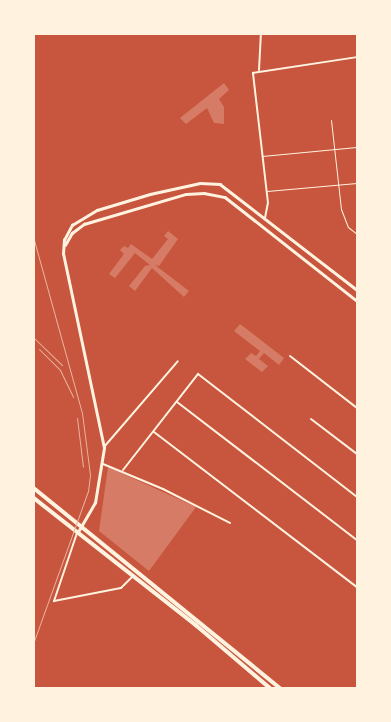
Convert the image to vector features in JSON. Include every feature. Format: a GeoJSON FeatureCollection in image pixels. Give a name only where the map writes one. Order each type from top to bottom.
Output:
{"type":"FeatureCollection","features":[{"type":"Feature","properties":{"kind":"main road"},"geometry":{"type":"LineString","coordinates":[[34,488],[280,688]]}},
{"type":"Feature","properties":{"kind":"main road"},"geometry":{"type":"LineString","coordinates":[[36,499],[270,688]]}},
{"type":"Feature","properties":{"kind":"street"},"geometry":{"type":"LineString","coordinates":[[259,70],[261,34]]}},
{"type":"Feature","properties":{"kind":"street"},"geometry":{"type":"LineString","coordinates":[[265,218],[266,191],[253,73],[259,70],[357,57]]}},
{"type":"Feature","properties":{"kind":"street"},"geometry":{"type":"LineString","coordinates":[[133,576],[121,588],[54,601],[77,533],[95,503],[103,464],[104,448],[64,247],[66,234],[76,221],[97,210],[200,184],[220,184],[357,290]]}},
{"type":"Feature","properties":{"kind":"street"},"geometry":{"type":"LineString","coordinates":[[64,247],[72,233],[84,224],[186,194],[204,193],[225,197],[357,301]]}},
{"type":"Feature","properties":{"kind":"street"},"geometry":{"type":"LineString","coordinates":[[290,356],[357,408]]}},
{"type":"Feature","properties":{"kind":"street"},"geometry":{"type":"LineString","coordinates":[[104,448],[178,361]]}},
{"type":"Feature","properties":{"kind":"street"},"geometry":{"type":"LineString","coordinates":[[123,470],[198,374],[357,497]]}},
{"type":"Feature","properties":{"kind":"street"},"geometry":{"type":"LineString","coordinates":[[177,402],[357,540]]}},
{"type":"Feature","properties":{"kind":"street"},"geometry":{"type":"LineString","coordinates":[[311,419],[357,454]]}},
{"type":"Feature","properties":{"kind":"street"},"geometry":{"type":"LineString","coordinates":[[154,432],[357,587]]}},
{"type":"Feature","properties":{"kind":"street"},"geometry":{"type":"LineString","coordinates":[[103,464],[123,470],[230,523]]}},
{"type":"Feature","properties":{"kind":"street"},"geometry":{"type":"LineString","coordinates":[[34,505],[36,499]]}},
{"type":"Feature","properties":{"kind":"lane"},"geometry":{"type":"LineString","coordinates":[[331,120],[337,184],[348,227],[357,234]]}},
{"type":"Feature","properties":{"kind":"lane"},"geometry":{"type":"LineString","coordinates":[[262,156],[357,147]]}},
{"type":"Feature","properties":{"kind":"lane"},"geometry":{"type":"LineString","coordinates":[[266,191],[357,183]]}},
{"type":"Feature","properties":{"kind":"building"},"geometry":{"type":"Polygon","coordinates":[[[224,83],[229,90],[219,99],[224,107],[224,124],[214,123],[207,108],[186,124],[180,118],[224,83]]]}},
{"type":"Feature","properties":{"kind":"building"},"geometry":{"type":"Polygon","coordinates":[[[168,231],[178,239],[159,266],[155,265],[189,291],[184,297],[152,268],[135,291],[129,286],[145,266],[150,265],[135,253],[115,278],[109,274],[124,254],[120,250],[124,246],[128,248],[131,244],[152,259],[168,239],[164,236],[168,231]]]}},
{"type":"Feature","properties":{"kind":"building"},"geometry":{"type":"Polygon","coordinates":[[[240,324],[284,358],[279,365],[264,353],[259,359],[268,366],[262,372],[245,359],[251,353],[256,356],[260,351],[234,331],[240,324]]]}},
{"type":"Feature","properties":{"kind":"building"},"geometry":{"type":"Polygon","coordinates":[[[108,467],[196,507],[149,571],[99,531],[108,467]]]}},
{"type":"Feature","properties":{"kind":"railway"},"geometry":{"type":"LineString","coordinates":[[34,240],[82,413],[90,475],[88,491],[34,641]]}},
{"type":"Feature","properties":{"kind":"railway"},"geometry":{"type":"LineString","coordinates":[[34,338],[62,365]]}},
{"type":"Feature","properties":{"kind":"railway"},"geometry":{"type":"LineString","coordinates":[[39,349],[60,370],[73,397]]}},
{"type":"Feature","properties":{"kind":"railway"},"geometry":{"type":"LineString","coordinates":[[77,418],[83,467]]}}]}
